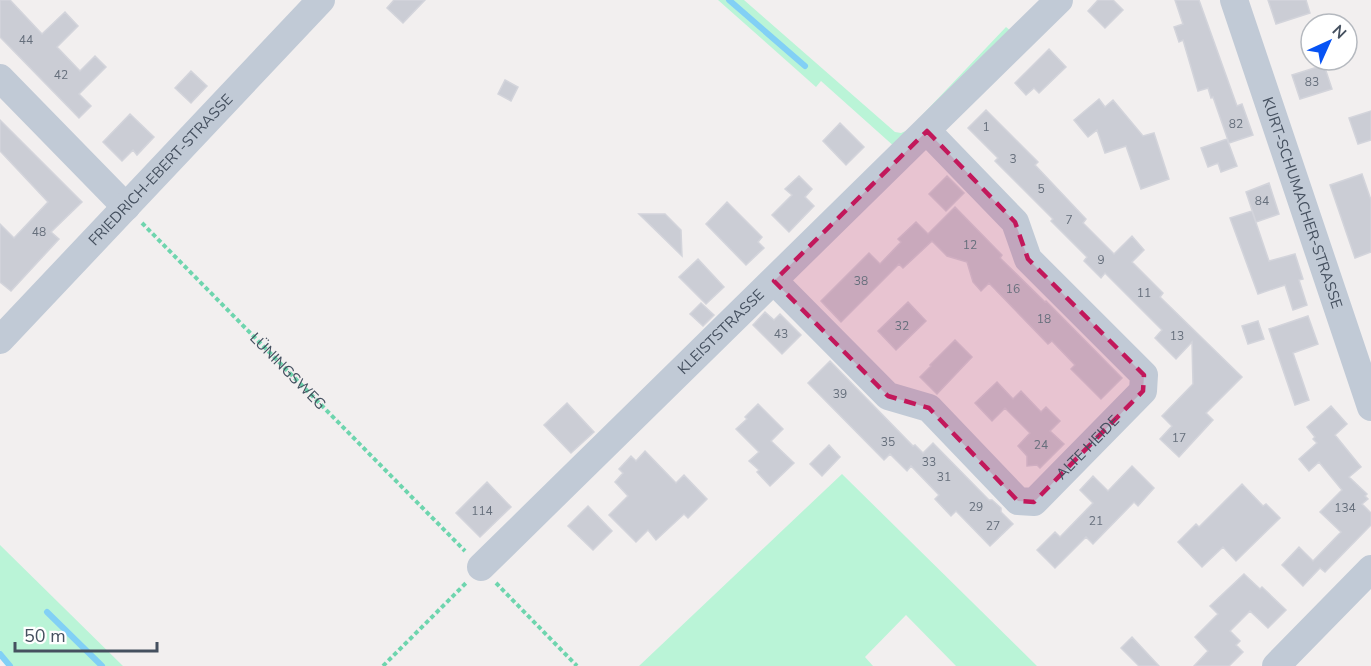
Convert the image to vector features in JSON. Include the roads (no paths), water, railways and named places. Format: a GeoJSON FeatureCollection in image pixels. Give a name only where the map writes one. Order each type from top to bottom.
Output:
{"type":"FeatureCollection","features":[{"type":"Feature","properties":{"kind":"street","name":"FRIEDRICH-EBERT-STRASSE"},"geometry":{"type":"LineString","coordinates":[[0,340],[321,0]]}},
{"type":"Feature","properties":{"kind":"street","name":"KLEISTSTRASSE"},"geometry":{"type":"LineString","coordinates":[[481,567],[1059,0]]}},
{"type":"Feature","properties":{"kind":"street","name":"KURT-SCHUMACHER-STRASSE"},"geometry":{"type":"LineString","coordinates":[[1234,0],[1371,407]]}},
{"type":"Feature","properties":{"kind":"street"},"geometry":{"type":"LineString","coordinates":[[0,78],[126,207]]}},
{"type":"Feature","properties":{"kind":"street","name":"ALTE HEIDE"},"geometry":{"type":"LineString","coordinates":[[774,281],[888,396],[929,408],[1018,501],[1034,502],[1143,391],[1144,375],[1028,259],[1015,222],[927,131]]}},
{"type":"Feature","properties":{"kind":"street"},"geometry":{"type":"LineString","coordinates":[[1276,666],[1371,569]]}},
{"type":"Feature","properties":{"kind":"waterway"},"geometry":{"type":"LineString","coordinates":[[729,0],[805,66]]}},
{"type":"Feature","properties":{"kind":"waterway"},"geometry":{"type":"LineString","coordinates":[[47,612],[102,666]]}},
{"type":"Feature","properties":{"kind":"waterway"},"geometry":{"type":"LineString","coordinates":[[0,654],[10,666]]}}]}
